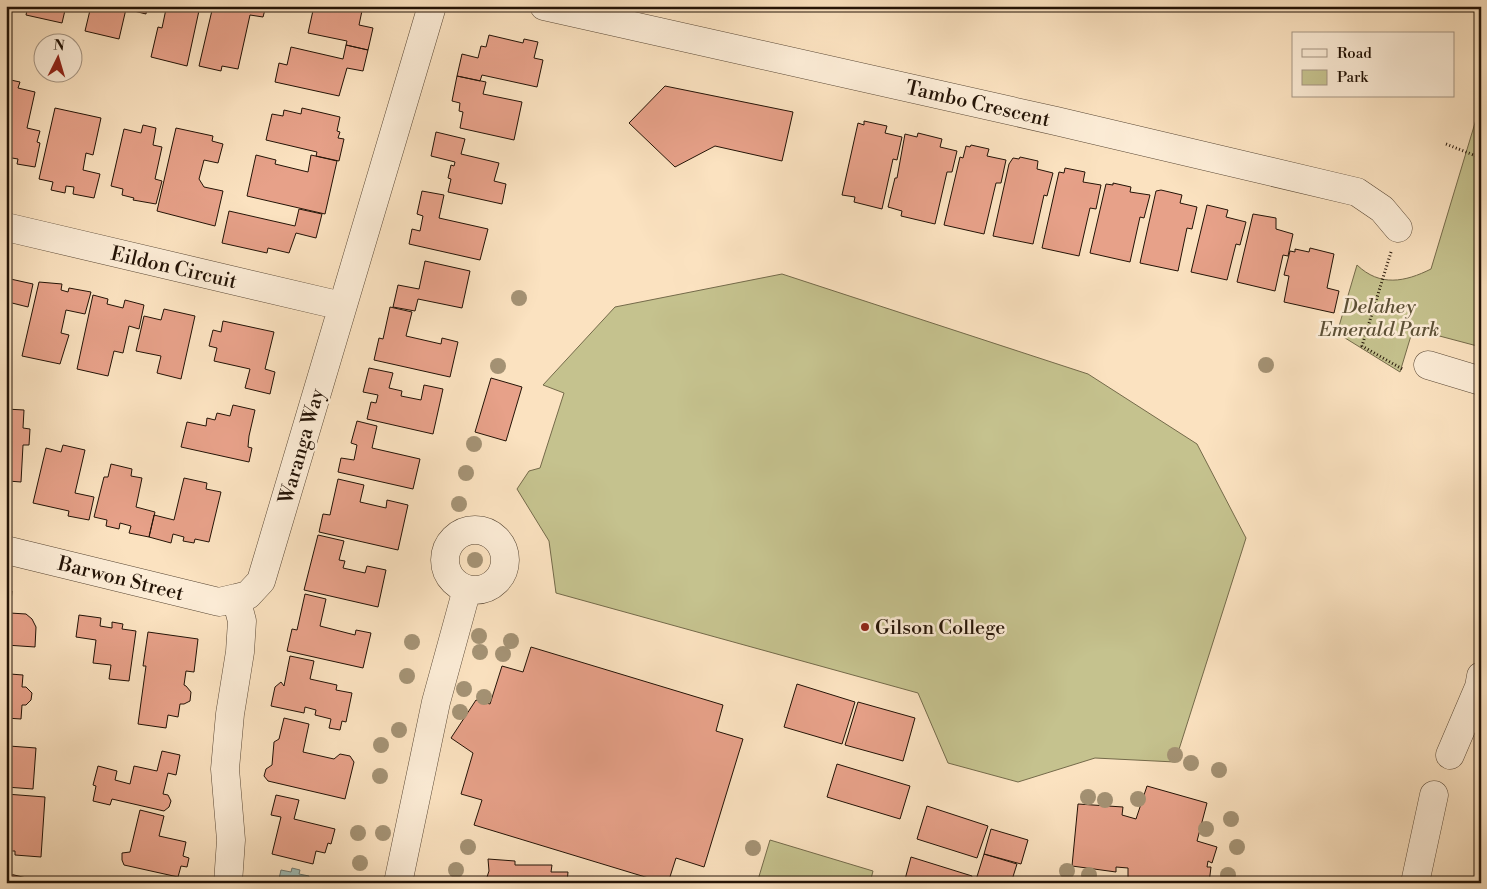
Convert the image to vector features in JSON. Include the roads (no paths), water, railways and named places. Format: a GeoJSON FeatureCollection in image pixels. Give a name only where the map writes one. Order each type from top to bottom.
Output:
{"type":"FeatureCollection","features":[{"type":"Feature","properties":{"kind":"street","name":"Waranga Way"},"geometry":{"type":"LineString","coordinates":[[236,598],[248,595],[262,581],[432,6]]}},
{"type":"Feature","properties":{"kind":"street","name":"Tambo Crescent"},"geometry":{"type":"LineString","coordinates":[[544,6],[1037,117],[1357,192],[1382,209],[1398,228]]}},
{"type":"Feature","properties":{"kind":"street","name":"Eildon Circuit"},"geometry":{"type":"LineString","coordinates":[[6,228],[342,306]]}},
{"type":"Feature","properties":{"kind":"street"},"geometry":{"type":"LineString","coordinates":[[1417,368],[1481,381]]}},
{"type":"Feature","properties":{"kind":"street","name":"Barwon Street"},"geometry":{"type":"LineString","coordinates":[[6,550],[219,602],[236,598]]}},
{"type":"Feature","properties":{"kind":"street"},"geometry":{"type":"LineString","coordinates":[[398,883],[436,702],[467,588]]}},
{"type":"Feature","properties":{"kind":"street"},"geometry":{"type":"LineString","coordinates":[[228,883],[231,840],[225,769],[230,714],[240,652],[242,621],[236,598]]}},
{"type":"Feature","properties":{"kind":"street"},"geometry":{"type":"LineString","coordinates":[[1450,755],[1479,687],[1481,676]]}},
{"type":"Feature","properties":{"kind":"street"},"geometry":{"type":"LineString","coordinates":[[1415,883],[1434,795]]}},
{"type":"Feature","properties":{"kind":"water"},"geometry":{"type":"Polygon","coordinates":[[[292,868],[300,870],[299,874],[309,876],[308,883],[278,883],[281,870],[291,872],[292,868]]]}},
{"type":"Feature","properties":{"kind":"place","name":"Gilson College"},"geometry":{"type":"Point","coordinates":[865,627]}},
{"type":"Feature","properties":{"kind":"park label","name":"Delahey Emerald Park"},"geometry":{"type":"Point","coordinates":[1379,318]}}]}
